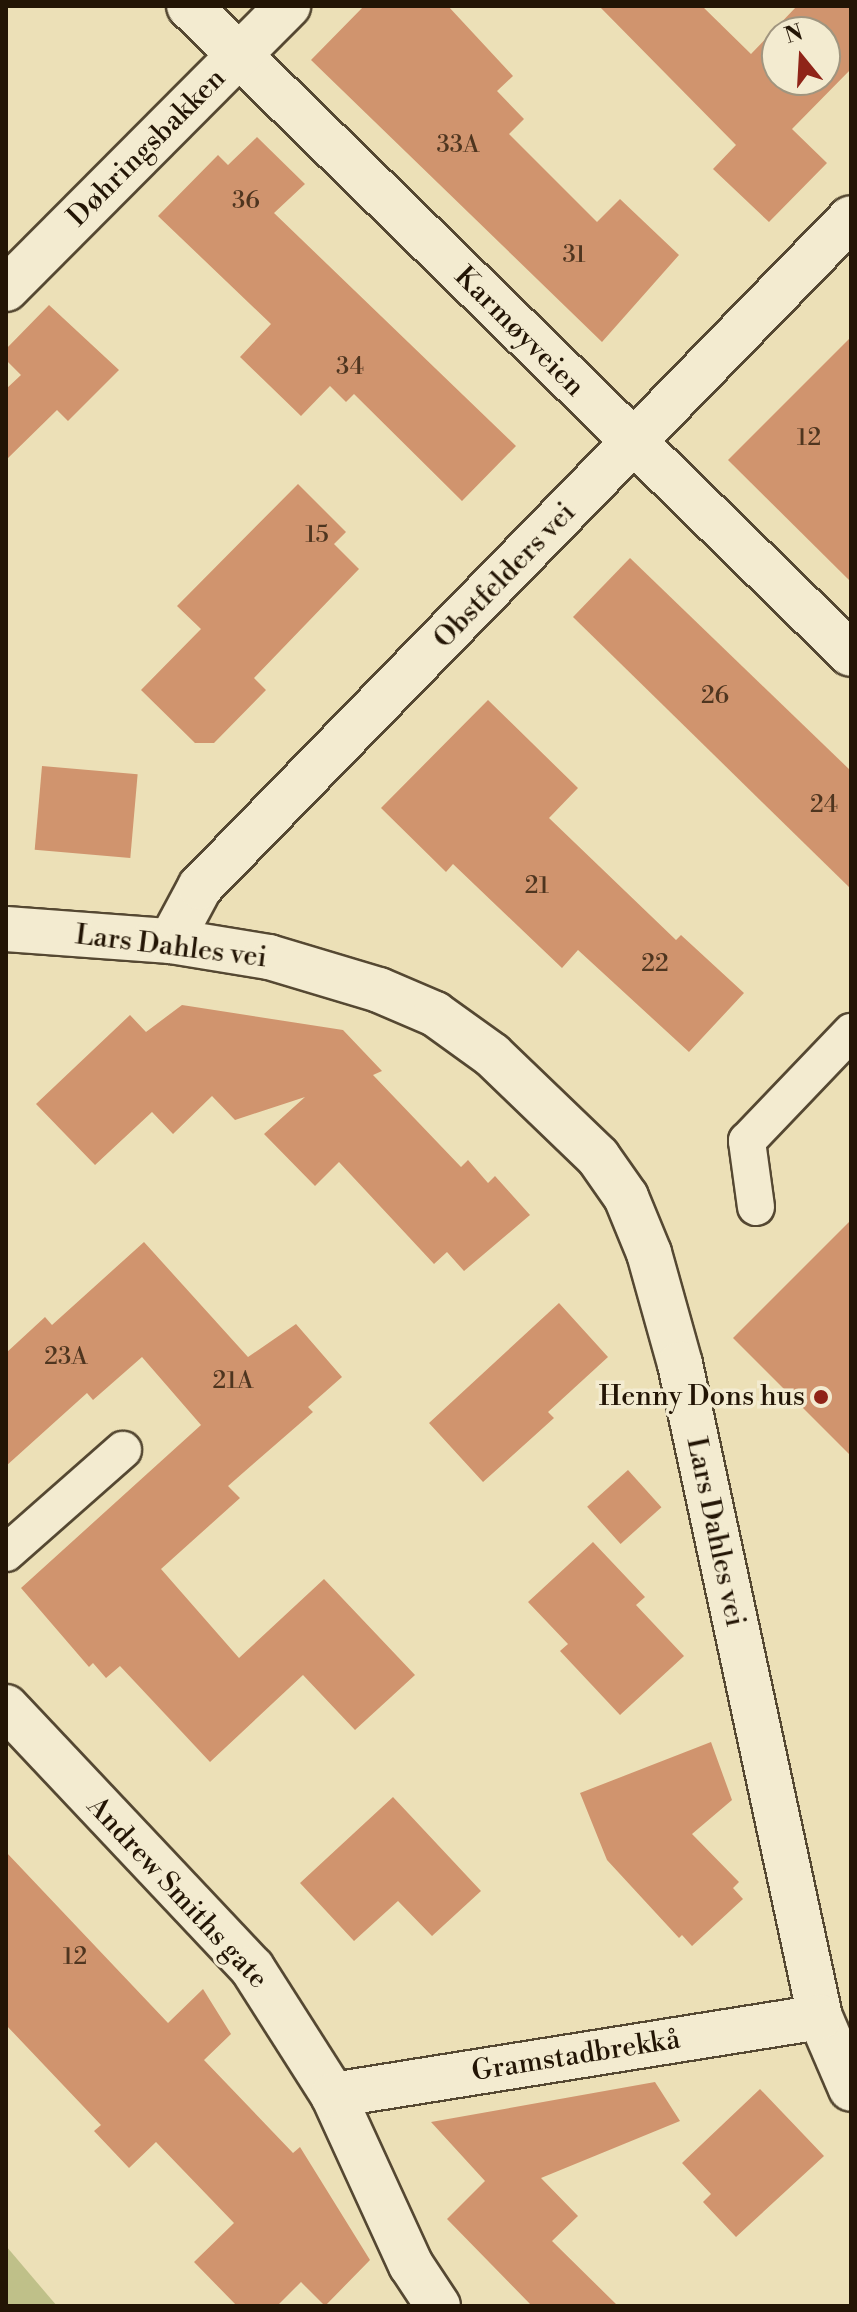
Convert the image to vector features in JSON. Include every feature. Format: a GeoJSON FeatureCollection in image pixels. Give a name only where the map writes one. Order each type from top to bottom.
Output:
{"type":"FeatureCollection","features":[{"type":"Feature","properties":{"kind":"street","name":"Karmøyveien"},"geometry":{"type":"LineString","coordinates":[[189,6],[633,444],[851,654]]}},
{"type":"Feature","properties":{"kind":"street","name":"Døhringsbakken"},"geometry":{"type":"LineString","coordinates":[[6,289],[288,6]]}},
{"type":"Feature","properties":{"kind":"street","name":"Obstfelders vei"},"geometry":{"type":"LineString","coordinates":[[171,941],[200,887],[851,218]]}},
{"type":"Feature","properties":{"kind":"street","name":"Lars Dahles vei"},"geometry":{"type":"LineString","coordinates":[[6,929],[171,941],[269,957],[379,990],[435,1014],[492,1055],[598,1157],[626,1197],[649,1253],[680,1364],[820,2017],[851,2089]]}},
{"type":"Feature","properties":{"kind":"street","name":"Andrew Smiths gate"},"geometry":{"type":"LineString","coordinates":[[6,1707],[252,1968],[333,2095],[411,2265],[438,2306]]}},
{"type":"Feature","properties":{"kind":"street","name":"Gramstadbrekkå"},"geometry":{"type":"LineString","coordinates":[[333,2095],[820,2017]]}},
{"type":"Feature","properties":{"kind":"lane"},"geometry":{"type":"LineString","coordinates":[[756,1207],[747,1141],[851,1032]]}},
{"type":"Feature","properties":{"kind":"lane"},"geometry":{"type":"LineString","coordinates":[[6,1553],[123,1450]]}},
{"type":"Feature","properties":{"kind":"green space"},"geometry":{"type":"Polygon","coordinates":[[[6,2246],[57,2306],[6,2306],[6,2246]]]}},
{"type":"Feature","properties":{"kind":"building"},"geometry":{"type":"Polygon","coordinates":[[[364,6],[448,6],[513,76],[497,91],[524,119],[509,134],[597,222],[620,199],[679,255],[602,342],[311,60],[364,6]]]}},
{"type":"Feature","properties":{"kind":"building"},"geometry":{"type":"Polygon","coordinates":[[[599,6],[702,6],[751,54],[761,44],[761,96],[824,96],[792,129],[827,163],[769,222],[713,169],[736,145],[599,6]]]}},
{"type":"Feature","properties":{"kind":"building"},"geometry":{"type":"Polygon","coordinates":[[[797,6],[851,6],[851,69],[841,79],[841,16],[787,16],[797,6]]]}},
{"type":"Feature","properties":{"kind":"building"},"geometry":{"type":"Polygon","coordinates":[[[257,137],[305,184],[274,213],[516,446],[462,501],[354,394],[346,402],[330,386],[301,416],[240,357],[271,324],[158,216],[218,155],[228,165],[257,137]]]}},
{"type":"Feature","properties":{"kind":"building"},"geometry":{"type":"Polygon","coordinates":[[[49,305],[119,370],[68,421],[57,410],[6,460],[6,389],[21,375],[6,360],[6,349],[49,305]]]}},
{"type":"Feature","properties":{"kind":"building"},"geometry":{"type":"Polygon","coordinates":[[[851,337],[851,582],[728,460],[851,337]]]}},
{"type":"Feature","properties":{"kind":"building"},"geometry":{"type":"Polygon","coordinates":[[[298,484],[346,532],[334,544],[359,569],[254,678],[266,690],[214,743],[195,743],[141,690],[201,629],[177,606],[298,484]]]}},
{"type":"Feature","properties":{"kind":"building"},"geometry":{"type":"Polygon","coordinates":[[[630,558],[851,771],[851,889],[573,617],[630,558]]]}},
{"type":"Feature","properties":{"kind":"building"},"geometry":{"type":"Polygon","coordinates":[[[488,700],[578,788],[549,818],[676,940],[681,935],[744,993],[689,1052],[578,950],[562,968],[453,864],[446,872],[381,808],[488,700]]]}},
{"type":"Feature","properties":{"kind":"building"},"geometry":{"type":"Polygon","coordinates":[[[42,766],[138,774],[130,858],[35,850],[42,766]]]}},
{"type":"Feature","properties":{"kind":"building"},"geometry":{"type":"Polygon","coordinates":[[[182,1005],[343,1030],[382,1071],[373,1075],[461,1167],[468,1160],[488,1183],[495,1176],[530,1215],[464,1271],[447,1252],[434,1264],[339,1162],[315,1186],[264,1134],[305,1097],[235,1120],[212,1096],[173,1134],[152,1112],[95,1165],[36,1104],[130,1015],[146,1032],[182,1005]]]}},
{"type":"Feature","properties":{"kind":"building","name":"Henny Dons hus"},"geometry":{"type":"Polygon","coordinates":[[[851,1220],[851,1456],[733,1338],[851,1220]]]}},
{"type":"Feature","properties":{"kind":"building"},"geometry":{"type":"Polygon","coordinates":[[[144,1242],[248,1357],[296,1324],[342,1377],[308,1407],[313,1412],[228,1486],[240,1498],[161,1569],[239,1658],[324,1579],[415,1675],[355,1730],[303,1675],[210,1762],[120,1666],[106,1678],[93,1663],[89,1667],[21,1588],[201,1425],[142,1357],[93,1400],[87,1393],[6,1466],[6,1353],[45,1317],[52,1325],[144,1242]]]}},
{"type":"Feature","properties":{"kind":"building"},"geometry":{"type":"Polygon","coordinates":[[[559,1303],[608,1357],[548,1412],[554,1418],[483,1482],[429,1423],[559,1303]]]}},
{"type":"Feature","properties":{"kind":"building"},"geometry":{"type":"Polygon","coordinates":[[[628,1470],[661,1507],[621,1544],[587,1507],[628,1470]]]}},
{"type":"Feature","properties":{"kind":"building"},"geometry":{"type":"Polygon","coordinates":[[[593,1542],[645,1597],[636,1605],[684,1656],[620,1715],[560,1651],[568,1644],[528,1602],[593,1542]]]}},
{"type":"Feature","properties":{"kind":"building"},"geometry":{"type":"Polygon","coordinates":[[[711,1742],[732,1800],[692,1834],[739,1882],[733,1888],[743,1899],[692,1946],[682,1935],[679,1938],[607,1860],[580,1793],[711,1742]]]}},
{"type":"Feature","properties":{"kind":"building"},"geometry":{"type":"Polygon","coordinates":[[[393,1797],[481,1891],[432,1936],[398,1901],[354,1941],[300,1883],[393,1797]]]}},
{"type":"Feature","properties":{"kind":"building"},"geometry":{"type":"Polygon","coordinates":[[[6,1852],[168,2023],[203,1989],[231,2034],[204,2060],[293,2153],[300,2147],[370,2260],[325,2306],[301,2282],[277,2306],[237,2306],[194,2262],[234,2223],[156,2142],[129,2168],[94,2131],[101,2125],[6,2025],[6,1852]]]}},
{"type":"Feature","properties":{"kind":"building"},"geometry":{"type":"Polygon","coordinates":[[[655,2082],[680,2121],[541,2178],[578,2216],[552,2241],[618,2306],[532,2306],[447,2219],[485,2181],[431,2122],[655,2082]]]}},
{"type":"Feature","properties":{"kind":"building"},"geometry":{"type":"Polygon","coordinates":[[[760,2089],[824,2156],[736,2237],[703,2202],[711,2194],[682,2163],[760,2089]]]}},
{"type":"Feature","properties":{"kind":"place","name":"Henny Dons hus"},"geometry":{"type":"Point","coordinates":[821,1397]}}]}
